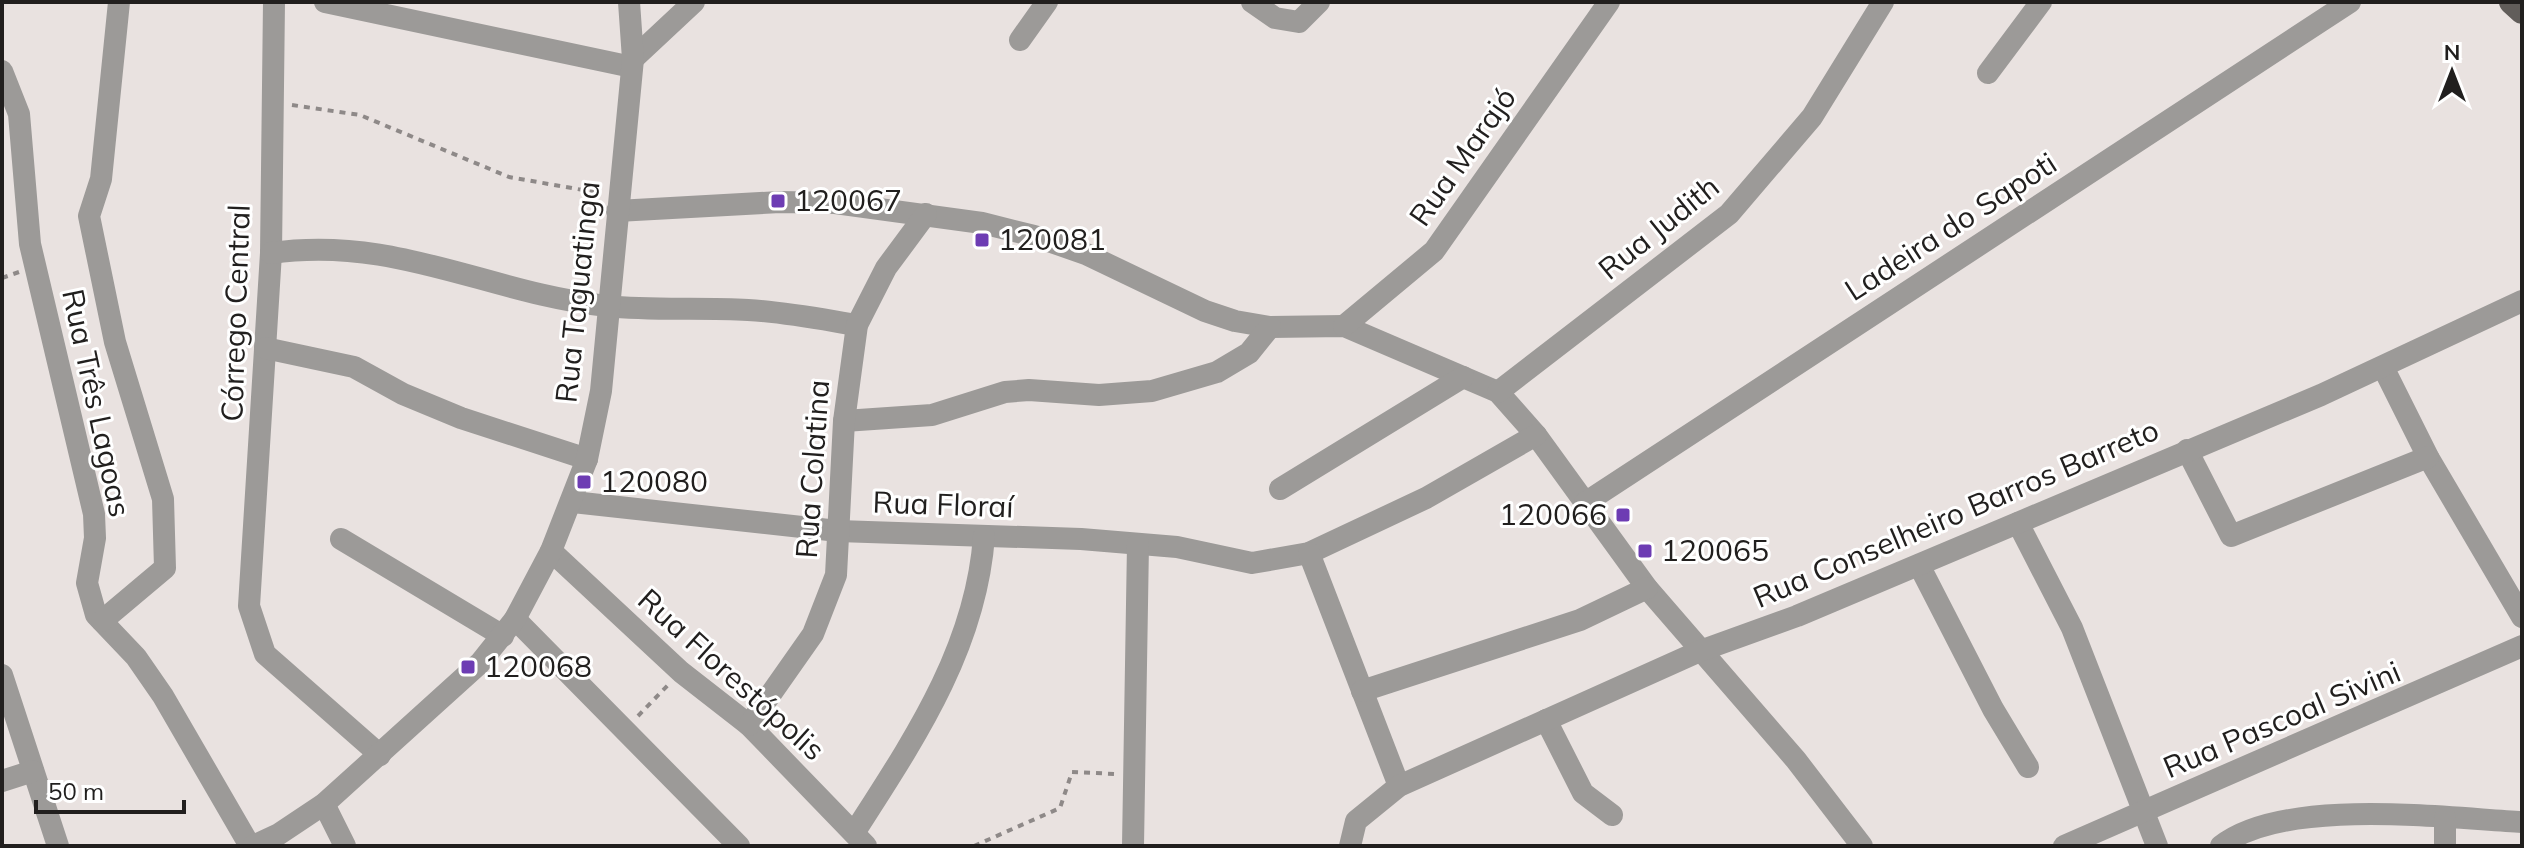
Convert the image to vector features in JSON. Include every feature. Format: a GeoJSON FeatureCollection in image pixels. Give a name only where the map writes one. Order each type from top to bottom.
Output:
{"type":"FeatureCollection","features":[{"type":"Feature","properties":{"kind":"main road"},"geometry":{"type":"LineString","coordinates":[[2511,2],[2522,12]]}},
{"type":"Feature","properties":{"kind":"street"},"geometry":{"type":"LineString","coordinates":[[102,621],[165,568],[163,499],[115,342],[89,216],[101,179],[119,2]]}},
{"type":"Feature","properties":{"kind":"street","name":"Córrego Central"},"geometry":{"type":"LineString","coordinates":[[274,2],[271,253],[249,606],[265,654],[380,755]]}},
{"type":"Feature","properties":{"kind":"street"},"geometry":{"type":"LineString","coordinates":[[325,2],[632,63],[694,2]]}},
{"type":"Feature","properties":{"kind":"street","name":"Rua Taguatinga"},"geometry":{"type":"LineString","coordinates":[[252,846],[281,840],[480,663],[509,628],[539,578],[573,502],[587,459],[601,391],[632,63],[629,2]]}},
{"type":"Feature","properties":{"kind":"street"},"geometry":{"type":"LineString","coordinates":[[1020,40],[1047,2]]}},
{"type":"Feature","properties":{"kind":"street"},"geometry":{"type":"LineString","coordinates":[[1252,2],[1275,18],[1299,22],[1319,2]]}},
{"type":"Feature","properties":{"kind":"street","name":"Rua Marajó"},"geometry":{"type":"LineString","coordinates":[[1344,326],[1434,251],[1609,2]]}},
{"type":"Feature","properties":{"kind":"street","name":"Rua Judith"},"geometry":{"type":"LineString","coordinates":[[1498,392],[1729,214],[1812,117],[1883,2]]}},
{"type":"Feature","properties":{"kind":"street"},"geometry":{"type":"LineString","coordinates":[[1988,73],[2041,2]]}},
{"type":"Feature","properties":{"kind":"street","name":"Ladeira do Sapoti"},"geometry":{"type":"LineString","coordinates":[[1585,503],[2350,2]]}},
{"type":"Feature","properties":{"kind":"street","name":"Rua Três Lagoas"},"geometry":{"type":"LineString","coordinates":[[2,71],[19,114],[30,244],[94,514],[95,538],[87,583],[89,599],[102,621],[136,657],[163,696],[252,846]]}},
{"type":"Feature","properties":{"kind":"street"},"geometry":{"type":"LineString","coordinates":[[618,203],[835,203],[926,214],[1034,236],[1086,254],[1205,311],[1270,327],[1344,326],[1498,392],[1536,435],[1647,588],[1796,760],[1862,846]]}},
{"type":"Feature","properties":{"kind":"street","name":"Rua Colatina"},"geometry":{"type":"LineString","coordinates":[[749,725],[813,634],[836,575],[844,421],[857,325],[886,268],[926,214]]}},
{"type":"Feature","properties":{"kind":"street"},"geometry":{"type":"LineString","coordinates":[[271,253],[337,248],[394,254],[521,290],[607,306],[792,313],[857,325]]}},
{"type":"Feature","properties":{"kind":"street","name":"Rua Conselheiro Barros Barreto"},"geometry":{"type":"LineString","coordinates":[[1350,846],[1356,821],[1399,786],[1700,651],[1919,565],[2383,367],[2522,301]]}},
{"type":"Feature","properties":{"kind":"street"},"geometry":{"type":"LineString","coordinates":[[844,421],[905,419],[1005,392],[1029,390],[1099,395],[1152,391],[1217,372],[1249,353],[1270,327]]}},
{"type":"Feature","properties":{"kind":"street"},"geometry":{"type":"LineString","coordinates":[[265,348],[354,367],[403,394],[461,418],[587,459]]}},
{"type":"Feature","properties":{"kind":"street"},"geometry":{"type":"LineString","coordinates":[[2383,367],[2428,457],[2522,617]]}},
{"type":"Feature","properties":{"kind":"street"},"geometry":{"type":"LineString","coordinates":[[1280,489],[1463,377]]}},
{"type":"Feature","properties":{"kind":"street","name":"Rua Floraí"},"geometry":{"type":"LineString","coordinates":[[573,502],[838,531],[1177,547],[1252,563],[1309,553],[1426,498],[1536,435]]}},
{"type":"Feature","properties":{"kind":"street"},"geometry":{"type":"LineString","coordinates":[[2187,450],[2231,536],[2428,457]]}},
{"type":"Feature","properties":{"kind":"street"},"geometry":{"type":"LineString","coordinates":[[2018,523],[2072,628],[2141,814],[2157,846]]}},
{"type":"Feature","properties":{"kind":"street"},"geometry":{"type":"LineString","coordinates":[[860,840],[953,667],[981,571],[984,536]]}},
{"type":"Feature","properties":{"kind":"street"},"geometry":{"type":"LineString","coordinates":[[341,539],[509,628],[624,730],[739,846]]}},
{"type":"Feature","properties":{"kind":"street"},"geometry":{"type":"LineString","coordinates":[[1133,846],[1138,544]]}},
{"type":"Feature","properties":{"kind":"street","name":"Rua Florestópolis"},"geometry":{"type":"LineString","coordinates":[[551,551],[681,672],[749,725],[860,840]]}},
{"type":"Feature","properties":{"kind":"street"},"geometry":{"type":"LineString","coordinates":[[1309,553],[1399,786]]}},
{"type":"Feature","properties":{"kind":"street"},"geometry":{"type":"LineString","coordinates":[[1919,565],[1993,709],[2028,767]]}},
{"type":"Feature","properties":{"kind":"street"},"geometry":{"type":"LineString","coordinates":[[1362,691],[1580,620],[1647,588]]}},
{"type":"Feature","properties":{"kind":"street","name":"Rua Pascoal Sivini"},"geometry":{"type":"LineString","coordinates":[[2064,846],[2522,646]]}},
{"type":"Feature","properties":{"kind":"street"},"geometry":{"type":"LineString","coordinates":[[2,675],[58,846]]}},
{"type":"Feature","properties":{"kind":"street"},"geometry":{"type":"LineString","coordinates":[[1546,720],[1583,793],[1612,815]]}},
{"type":"Feature","properties":{"kind":"street"},"geometry":{"type":"LineString","coordinates":[[2,781],[33,771]]}},
{"type":"Feature","properties":{"kind":"street"},"geometry":{"type":"LineString","coordinates":[[324,804],[345,846]]}},
{"type":"Feature","properties":{"kind":"street"},"geometry":{"type":"LineString","coordinates":[[2221,846],[2262,825],[2296,818],[2445,818],[2522,822]]}},
{"type":"Feature","properties":{"kind":"street"},"geometry":{"type":"LineString","coordinates":[[2445,818],[2445,846]]}},
{"type":"Feature","properties":{"kind":"path"},"geometry":{"type":"LineString","coordinates":[[272,105],[301,105],[360,115],[509,177],[618,203]]}},
{"type":"Feature","properties":{"kind":"path"},"geometry":{"type":"LineString","coordinates":[[624,730],[681,672]]}},
{"type":"Feature","properties":{"kind":"path"},"geometry":{"type":"LineString","coordinates":[[974,846],[1060,808],[1072,772],[1135,775]]}},
{"type":"Feature","properties":{"kind":"place","name":"120067"},"geometry":{"type":"Point","coordinates":[778,201]}},
{"type":"Feature","properties":{"kind":"place","name":"120081"},"geometry":{"type":"Point","coordinates":[982,240]}},
{"type":"Feature","properties":{"kind":"place","name":"120080"},"geometry":{"type":"Point","coordinates":[584,482]}},
{"type":"Feature","properties":{"kind":"place","name":"120066"},"geometry":{"type":"Point","coordinates":[1623,515]}},
{"type":"Feature","properties":{"kind":"place","name":"120065"},"geometry":{"type":"Point","coordinates":[1645,551]}},
{"type":"Feature","properties":{"kind":"place","name":"120068"},"geometry":{"type":"Point","coordinates":[468,667]}}]}
